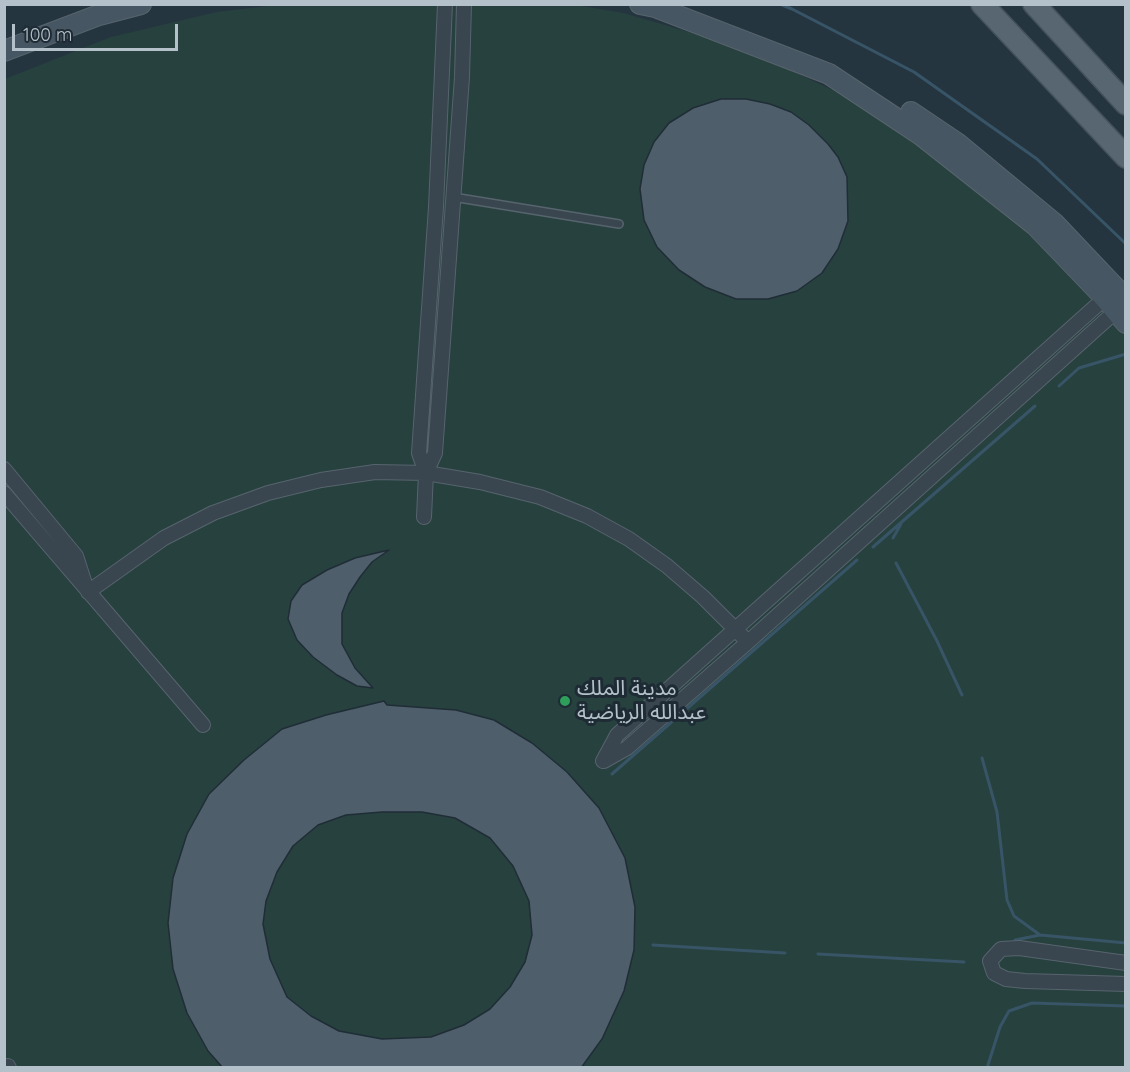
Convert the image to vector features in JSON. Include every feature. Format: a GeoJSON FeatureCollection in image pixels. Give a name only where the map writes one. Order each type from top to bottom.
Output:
{"type":"FeatureCollection","features":[{"type":"Feature","properties":{"kind":"main road"},"geometry":{"type":"LineString","coordinates":[[4,36],[87,4]]}},
{"type":"Feature","properties":{"kind":"main road"},"geometry":{"type":"LineString","coordinates":[[4,51],[99,15],[141,4]]}},
{"type":"Feature","properties":{"kind":"main road"},"geometry":{"type":"LineString","coordinates":[[640,4],[655,7],[830,74],[921,135],[1035,225],[1119,305]]}},
{"type":"Feature","properties":{"kind":"main road"},"geometry":{"type":"LineString","coordinates":[[686,4],[836,62],[948,137],[1055,224],[1119,305]]}},
{"type":"Feature","properties":{"kind":"main road"},"geometry":{"type":"LineString","coordinates":[[982,4],[1125,157]]}},
{"type":"Feature","properties":{"kind":"main road"},"geometry":{"type":"LineString","coordinates":[[1034,4],[1125,104]]}},
{"type":"Feature","properties":{"kind":"street"},"geometry":{"type":"LineString","coordinates":[[426,473],[419,453],[436,207],[445,4]]}},
{"type":"Feature","properties":{"kind":"street"},"geometry":{"type":"LineString","coordinates":[[424,517],[426,473],[435,453],[462,77],[464,4]]}},
{"type":"Feature","properties":{"kind":"street"},"geometry":{"type":"LineString","coordinates":[[1119,305],[748,642],[627,748],[603,761],[617,735],[736,630],[1119,305]]}},
{"type":"Feature","properties":{"kind":"street"},"geometry":{"type":"LineString","coordinates":[[4,469],[76,556],[88,592]]}},
{"type":"Feature","properties":{"kind":"street"},"geometry":{"type":"LineString","coordinates":[[88,592],[164,538],[213,513],[257,497],[321,480],[375,472],[426,473],[480,482],[540,497],[587,516],[629,539],[667,566],[704,597],[748,642]]}},
{"type":"Feature","properties":{"kind":"street"},"geometry":{"type":"LineString","coordinates":[[4,493],[203,725]]}},
{"type":"Feature","properties":{"kind":"street"},"geometry":{"type":"LineString","coordinates":[[1125,963],[1019,948],[1001,949],[990,961],[994,973],[1006,979],[1125,984]]}},
{"type":"Feature","properties":{"kind":"lane"},"geometry":{"type":"LineString","coordinates":[[453,198],[619,224]]}},
{"type":"Feature","properties":{"kind":"green space","name":"مدينة الملك عبدالله الرياضية"},"geometry":{"type":"Polygon","coordinates":[[[570,4],[623,13],[741,47],[847,97],[957,172],[1081,281],[1125,334],[1125,1067],[5,1067],[5,79],[111,37],[217,12],[276,5],[570,4]]]}},
{"type":"Feature","properties":{"kind":"building"},"geometry":{"type":"Polygon","coordinates":[[[721,99],[746,99],[770,104],[791,112],[809,125],[828,144],[838,157],[847,177],[848,221],[838,249],[822,273],[797,291],[768,299],[736,299],[705,287],[679,270],[657,247],[644,220],[640,189],[644,165],[654,142],[669,123],[693,108],[721,99]]]}},
{"type":"Feature","properties":{"kind":"building"},"geometry":{"type":"Polygon","coordinates":[[[389,550],[372,562],[360,577],[349,594],[342,613],[342,644],[355,668],[373,688],[357,686],[337,675],[313,657],[297,640],[288,619],[291,601],[302,585],[327,570],[355,558],[389,550]]]}},
{"type":"Feature","properties":{"kind":"building","name":"مدينة الملك عبدالله الرياضية"},"geometry":{"type":"Polygon","coordinates":[[[384,701],[387,705],[456,710],[494,720],[532,743],[567,772],[599,808],[625,858],[635,907],[634,950],[624,991],[602,1039],[581,1068],[223,1068],[208,1051],[187,1013],[173,969],[168,923],[173,878],[187,834],[209,794],[244,760],[282,729],[326,715],[384,701]],[[422,812],[346,815],[318,825],[293,846],[277,872],[266,901],[263,924],[270,959],[287,997],[311,1016],[339,1031],[382,1039],[431,1037],[464,1025],[490,1009],[510,987],[525,962],[532,935],[529,901],[513,866],[490,838],[455,818],[422,812]]]}},
{"type":"Feature","properties":{"kind":"waterway"},"geometry":{"type":"LineString","coordinates":[[780,4],[914,72],[1037,159],[1126,244]]}},
{"type":"Feature","properties":{"kind":"waterway"},"geometry":{"type":"LineString","coordinates":[[1059,386],[1079,368],[1126,354]]}},
{"type":"Feature","properties":{"kind":"waterway"},"geometry":{"type":"LineString","coordinates":[[873,547],[1035,406]]}},
{"type":"Feature","properties":{"kind":"waterway"},"geometry":{"type":"LineString","coordinates":[[893,538],[901,524]]}},
{"type":"Feature","properties":{"kind":"waterway"},"geometry":{"type":"LineString","coordinates":[[612,774],[857,560]]}},
{"type":"Feature","properties":{"kind":"waterway"},"geometry":{"type":"LineString","coordinates":[[896,563],[962,695]]}},
{"type":"Feature","properties":{"kind":"waterway"},"geometry":{"type":"LineString","coordinates":[[982,758],[997,812],[1007,900],[1014,916],[1040,935]]}},
{"type":"Feature","properties":{"kind":"waterway"},"geometry":{"type":"LineString","coordinates":[[1015,940],[1040,935],[1126,943]]}},
{"type":"Feature","properties":{"kind":"waterway"},"geometry":{"type":"LineString","coordinates":[[653,945],[785,953]]}},
{"type":"Feature","properties":{"kind":"waterway"},"geometry":{"type":"LineString","coordinates":[[818,954],[964,962]]}},
{"type":"Feature","properties":{"kind":"waterway"},"geometry":{"type":"LineString","coordinates":[[987,1068],[1000,1027],[1009,1011],[1032,1003],[1126,1006]]}},
{"type":"Feature","properties":{"kind":"place","name":"مدينة الملك عبدالله الرياضية"},"geometry":{"type":"Point","coordinates":[565,701]}}]}
